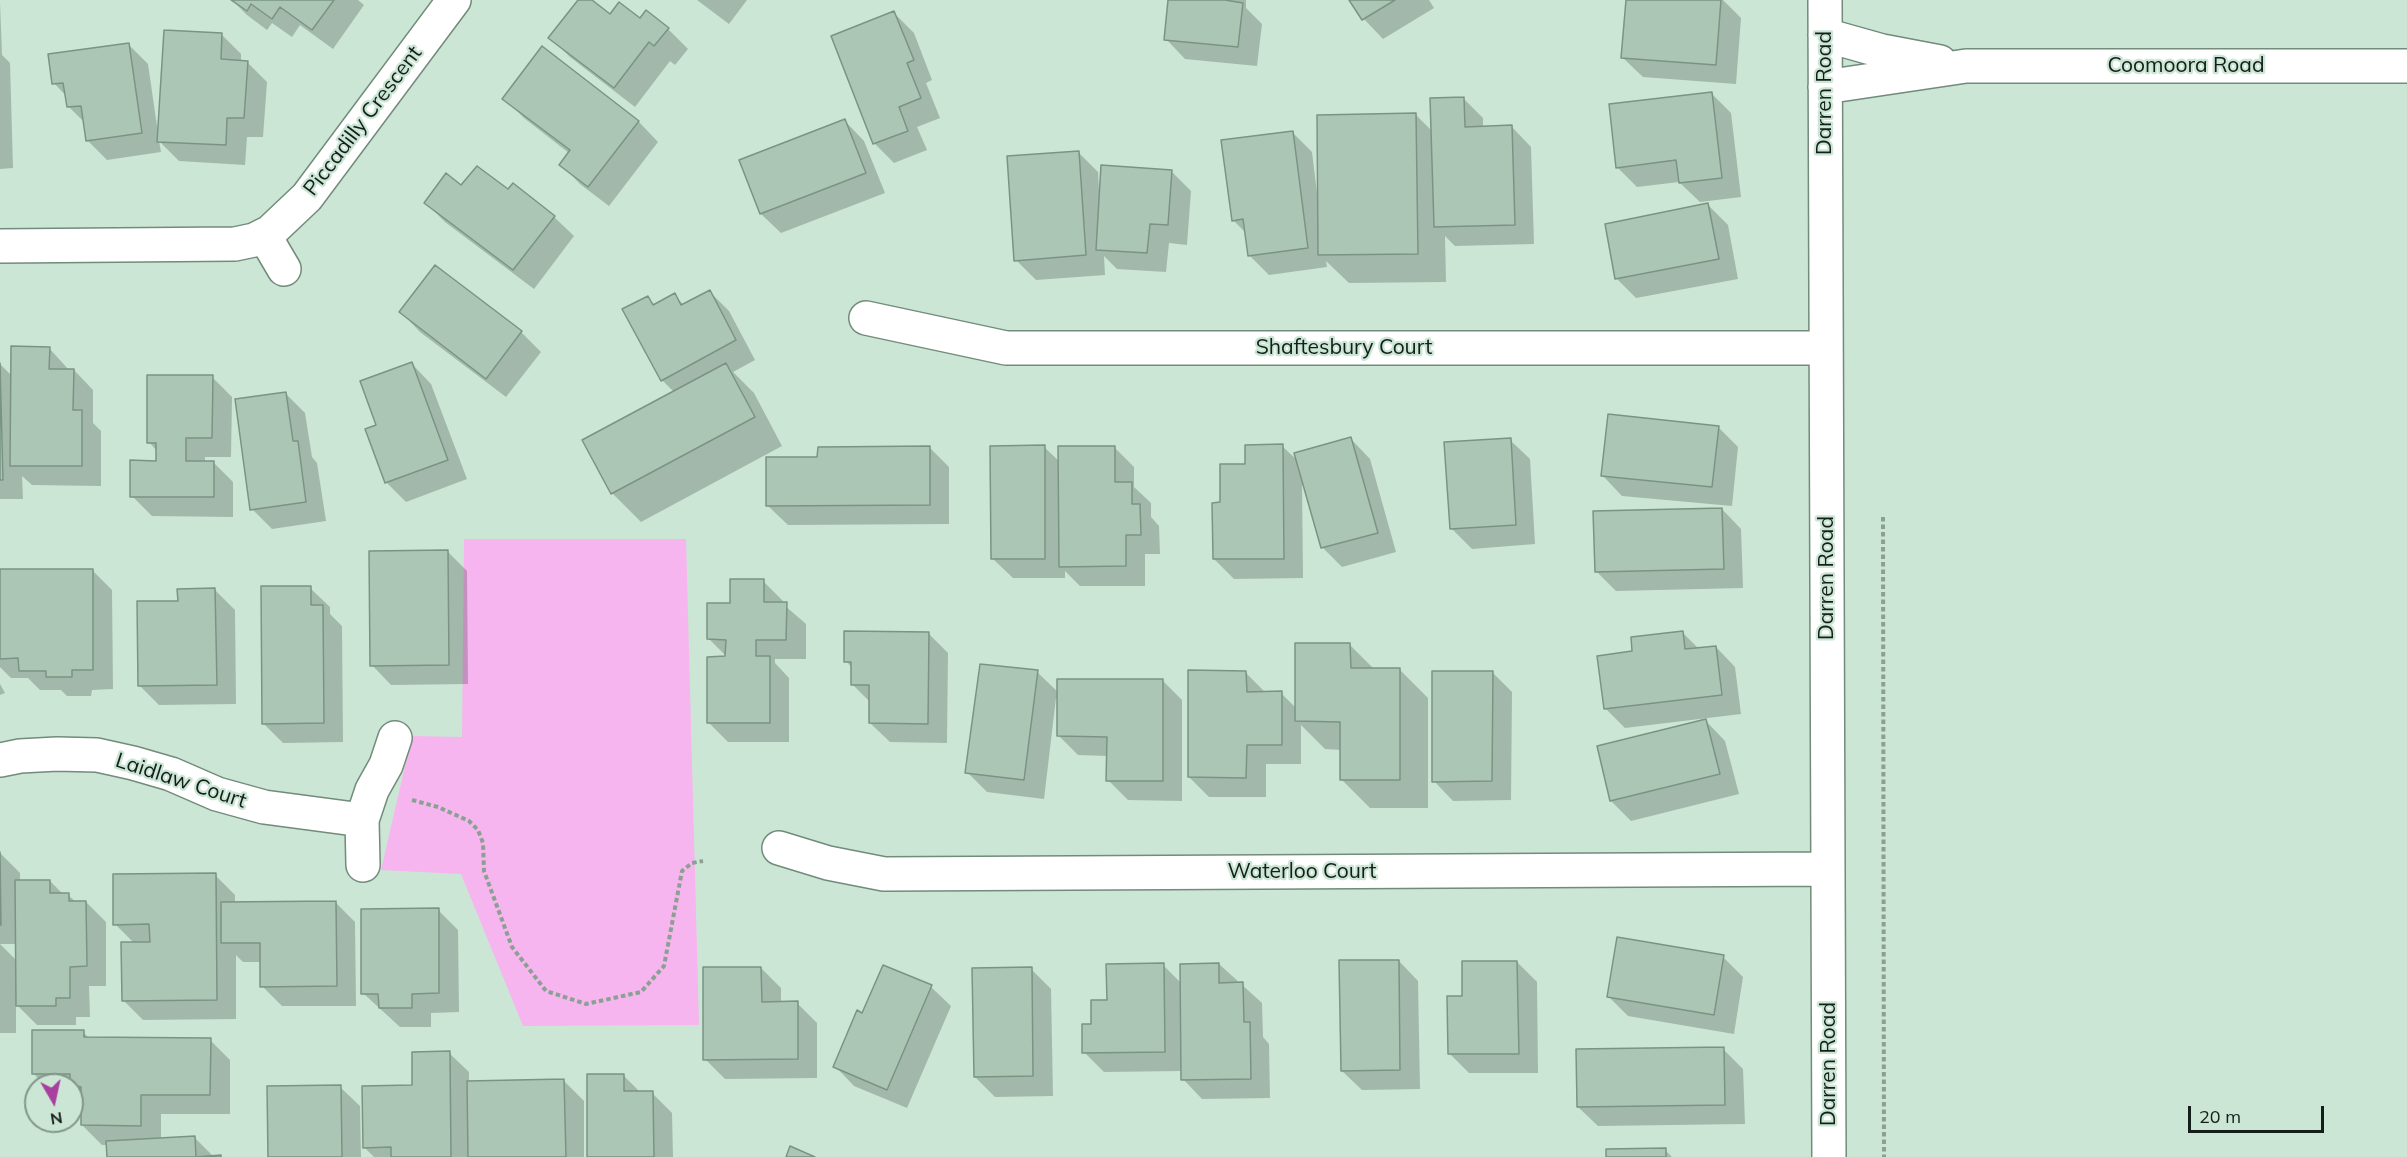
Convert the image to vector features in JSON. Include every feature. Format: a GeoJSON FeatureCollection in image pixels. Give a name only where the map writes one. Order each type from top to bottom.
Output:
{"type":"FeatureCollection","features":[{"type":"Feature","properties":{"kind":"street","name":"Piccadilly Crescent"},"geometry":{"type":"LineString","coordinates":[[0,246],[235,244],[254,240],[264,235],[288,217],[307,197],[454,0]]}},
{"type":"Feature","properties":{"kind":"street","name":"Darren Road"},"geometry":{"type":"LineString","coordinates":[[1825,0],[1829,1157]]}},
{"type":"Feature","properties":{"kind":"street","name":"Coomoora Road"},"geometry":{"type":"LineString","coordinates":[[1825,35],[1881,51],[1966,66]]}},
{"type":"Feature","properties":{"kind":"street","name":"Coomoora Road"},"geometry":{"type":"LineString","coordinates":[[1825,87],[1966,66],[2407,66]]}},
{"type":"Feature","properties":{"kind":"street"},"geometry":{"type":"LineString","coordinates":[[264,235],[284,269]]}},
{"type":"Feature","properties":{"kind":"street","name":"Shaftesbury Court"},"geometry":{"type":"LineString","coordinates":[[866,318],[1006,348],[1826,348]]}},
{"type":"Feature","properties":{"kind":"street"},"geometry":{"type":"LineString","coordinates":[[363,865],[362,820],[372,790],[386,765],[395,738]]}},
{"type":"Feature","properties":{"kind":"street","name":"Laidlaw Court"},"geometry":{"type":"LineString","coordinates":[[0,760],[20,756],[57,754],[97,755],[133,762],[171,774],[217,794],[264,807],[362,820]]}},
{"type":"Feature","properties":{"kind":"street","name":"Waterloo Court"},"geometry":{"type":"LineString","coordinates":[[779,848],[828,863],[884,874],[1828,869]]}},
{"type":"Feature","properties":{"kind":"path"},"geometry":{"type":"LineString","coordinates":[[1883,517],[1884,1157]]}},
{"type":"Feature","properties":{"kind":"path"},"geometry":{"type":"LineString","coordinates":[[408,799],[438,807],[469,821],[478,830],[483,843],[484,871],[512,947],[546,991],[586,1004],[641,992],[664,966],[682,870],[692,863],[703,861]]}},
{"type":"Feature","properties":{"kind":"shaded area"},"geometry":{"type":"Polygon","coordinates":[[[464,539],[686,539],[699,1025],[523,1026],[461,874],[381,870],[412,736],[462,737],[464,539]]]}},
{"type":"Feature","properties":{"kind":"building"},"geometry":{"type":"Polygon","coordinates":[[[231,0],[334,0],[312,30],[280,7],[272,19],[251,4],[247,11],[231,0]]]}},
{"type":"Feature","properties":{"kind":"building"},"geometry":{"type":"Polygon","coordinates":[[[578,0],[592,0],[610,14],[619,2],[640,18],[646,10],[669,28],[654,46],[649,42],[614,88],[548,38],[578,0]]]}},
{"type":"Feature","properties":{"kind":"building"},"geometry":{"type":"Polygon","coordinates":[[[1168,0],[1225,0],[1243,3],[1238,47],[1164,40],[1168,0]]]}},
{"type":"Feature","properties":{"kind":"building"},"geometry":{"type":"Polygon","coordinates":[[[1349,0],[1395,0],[1362,20],[1349,0]]]}},
{"type":"Feature","properties":{"kind":"building"},"geometry":{"type":"Polygon","coordinates":[[[1626,0],[1721,0],[1716,65],[1621,58],[1626,0]]]}},
{"type":"Feature","properties":{"kind":"building"},"geometry":{"type":"Polygon","coordinates":[[[894,11],[914,60],[907,63],[921,98],[899,107],[908,131],[873,144],[831,36],[894,11]]]}},
{"type":"Feature","properties":{"kind":"building"},"geometry":{"type":"Polygon","coordinates":[[[164,30],[222,33],[221,59],[248,61],[244,118],[227,118],[226,145],[157,142],[164,30]]]}},
{"type":"Feature","properties":{"kind":"building"},"geometry":{"type":"Polygon","coordinates":[[[129,43],[142,133],[86,141],[81,106],[67,107],[63,83],[52,84],[48,54],[129,43]]]}},
{"type":"Feature","properties":{"kind":"building"},"geometry":{"type":"Polygon","coordinates":[[[542,46],[639,121],[588,187],[559,165],[570,150],[502,99],[542,46]]]}},
{"type":"Feature","properties":{"kind":"building"},"geometry":{"type":"Polygon","coordinates":[[[1712,92],[1722,178],[1679,183],[1676,160],[1616,168],[1609,104],[1712,92]]]}},
{"type":"Feature","properties":{"kind":"building"},"geometry":{"type":"Polygon","coordinates":[[[1464,97],[1465,127],[1512,125],[1515,225],[1434,227],[1430,98],[1464,97]]]}},
{"type":"Feature","properties":{"kind":"building"},"geometry":{"type":"Polygon","coordinates":[[[1416,113],[1418,254],[1318,255],[1317,115],[1416,113]]]}},
{"type":"Feature","properties":{"kind":"building"},"geometry":{"type":"Polygon","coordinates":[[[845,119],[866,173],[760,214],[739,160],[845,119]]]}},
{"type":"Feature","properties":{"kind":"building"},"geometry":{"type":"Polygon","coordinates":[[[1293,131],[1308,248],[1248,256],[1243,219],[1232,221],[1221,140],[1293,131]]]}},
{"type":"Feature","properties":{"kind":"building"},"geometry":{"type":"Polygon","coordinates":[[[1079,151],[1086,255],[1014,261],[1007,156],[1079,151]]]}},
{"type":"Feature","properties":{"kind":"building"},"geometry":{"type":"Polygon","coordinates":[[[1101,165],[1172,170],[1168,225],[1150,224],[1147,253],[1096,250],[1101,165]]]}},
{"type":"Feature","properties":{"kind":"building"},"geometry":{"type":"Polygon","coordinates":[[[477,166],[508,189],[513,183],[555,216],[513,270],[424,203],[446,173],[461,185],[477,166]]]}},
{"type":"Feature","properties":{"kind":"building"},"geometry":{"type":"Polygon","coordinates":[[[1708,203],[1719,259],[1615,279],[1605,224],[1708,203]]]}},
{"type":"Feature","properties":{"kind":"building"},"geometry":{"type":"Polygon","coordinates":[[[435,265],[522,331],[486,379],[399,312],[435,265]]]}},
{"type":"Feature","properties":{"kind":"building"},"geometry":{"type":"Polygon","coordinates":[[[710,290],[736,340],[661,381],[622,309],[648,296],[653,305],[675,293],[681,305],[710,290]]]}},
{"type":"Feature","properties":{"kind":"building"},"geometry":{"type":"Polygon","coordinates":[[[11,346],[50,347],[49,369],[74,369],[73,410],[82,410],[82,466],[10,466],[11,346]]]}},
{"type":"Feature","properties":{"kind":"building"},"geometry":{"type":"Polygon","coordinates":[[[412,362],[448,460],[385,483],[365,429],[376,425],[360,381],[412,362]]]}},
{"type":"Feature","properties":{"kind":"building"},"geometry":{"type":"Polygon","coordinates":[[[0,363],[3,480],[0,480],[0,363]]]}},
{"type":"Feature","properties":{"kind":"building"},"geometry":{"type":"Polygon","coordinates":[[[726,363],[755,417],[611,494],[582,440],[726,363]]]}},
{"type":"Feature","properties":{"kind":"building"},"geometry":{"type":"Polygon","coordinates":[[[147,375],[213,375],[212,438],[186,438],[186,461],[214,461],[214,497],[130,497],[130,460],[156,461],[156,443],[147,443],[147,375]]]}},
{"type":"Feature","properties":{"kind":"building"},"geometry":{"type":"Polygon","coordinates":[[[286,392],[293,441],[298,441],[306,502],[250,510],[235,399],[286,392]]]}},
{"type":"Feature","properties":{"kind":"building"},"geometry":{"type":"Polygon","coordinates":[[[1608,414],[1719,426],[1712,487],[1601,476],[1608,414]]]}},
{"type":"Feature","properties":{"kind":"building"},"geometry":{"type":"Polygon","coordinates":[[[1351,437],[1378,533],[1321,548],[1294,453],[1351,437]]]}},
{"type":"Feature","properties":{"kind":"building"},"geometry":{"type":"Polygon","coordinates":[[[1511,438],[1516,525],[1450,529],[1444,442],[1511,438]]]}},
{"type":"Feature","properties":{"kind":"building"},"geometry":{"type":"Polygon","coordinates":[[[1283,444],[1284,559],[1213,559],[1212,503],[1220,502],[1220,464],[1245,464],[1245,445],[1283,444]]]}},
{"type":"Feature","properties":{"kind":"building"},"geometry":{"type":"Polygon","coordinates":[[[1045,445],[1045,559],[991,559],[990,446],[1045,445]]]}},
{"type":"Feature","properties":{"kind":"building"},"geometry":{"type":"Polygon","coordinates":[[[930,446],[930,505],[766,506],[766,457],[817,457],[818,447],[930,446]]]}},
{"type":"Feature","properties":{"kind":"building"},"geometry":{"type":"Polygon","coordinates":[[[1058,446],[1115,446],[1115,482],[1132,482],[1132,504],[1140,504],[1141,535],[1126,535],[1126,566],[1059,567],[1058,446]]]}},
{"type":"Feature","properties":{"kind":"building"},"geometry":{"type":"Polygon","coordinates":[[[1722,508],[1724,569],[1595,572],[1593,511],[1722,508]]]}},
{"type":"Feature","properties":{"kind":"building"},"geometry":{"type":"Polygon","coordinates":[[[448,550],[449,665],[370,666],[369,551],[448,550]]]}},
{"type":"Feature","properties":{"kind":"building"},"geometry":{"type":"Polygon","coordinates":[[[0,569],[93,569],[93,670],[72,670],[72,677],[46,677],[46,671],[19,671],[18,658],[0,659],[0,569]]]}},
{"type":"Feature","properties":{"kind":"building"},"geometry":{"type":"Polygon","coordinates":[[[730,579],[764,579],[764,602],[787,602],[786,640],[756,640],[756,656],[770,656],[770,723],[707,723],[707,657],[725,656],[726,640],[707,639],[707,603],[730,603],[730,579]]]}},
{"type":"Feature","properties":{"kind":"building"},"geometry":{"type":"Polygon","coordinates":[[[261,586],[311,586],[311,605],[323,605],[324,723],[262,724],[261,586]]]}},
{"type":"Feature","properties":{"kind":"building"},"geometry":{"type":"Polygon","coordinates":[[[215,588],[217,685],[138,686],[137,601],[178,601],[177,589],[215,588]]]}},
{"type":"Feature","properties":{"kind":"building"},"geometry":{"type":"Polygon","coordinates":[[[844,631],[929,632],[928,724],[869,723],[869,685],[851,685],[851,662],[844,662],[844,631]]]}},
{"type":"Feature","properties":{"kind":"building"},"geometry":{"type":"Polygon","coordinates":[[[1683,631],[1685,649],[1716,646],[1722,695],[1604,709],[1597,656],[1632,651],[1631,637],[1683,631]]]}},
{"type":"Feature","properties":{"kind":"building"},"geometry":{"type":"Polygon","coordinates":[[[1295,643],[1350,643],[1351,668],[1400,668],[1400,780],[1340,780],[1340,722],[1295,721],[1295,643]]]}},
{"type":"Feature","properties":{"kind":"building"},"geometry":{"type":"Polygon","coordinates":[[[980,664],[1038,670],[1024,780],[965,773],[980,664]]]}},
{"type":"Feature","properties":{"kind":"building"},"geometry":{"type":"Polygon","coordinates":[[[1188,670],[1246,671],[1247,692],[1282,691],[1282,745],[1247,745],[1246,778],[1188,777],[1188,670]]]}},
{"type":"Feature","properties":{"kind":"building"},"geometry":{"type":"Polygon","coordinates":[[[1432,671],[1493,671],[1492,781],[1432,782],[1432,671]]]}},
{"type":"Feature","properties":{"kind":"building"},"geometry":{"type":"Polygon","coordinates":[[[1057,679],[1163,679],[1163,781],[1106,781],[1107,737],[1057,736],[1057,679]]]}},
{"type":"Feature","properties":{"kind":"building"},"geometry":{"type":"Polygon","coordinates":[[[1706,719],[1720,774],[1610,801],[1597,746],[1706,719]]]}},
{"type":"Feature","properties":{"kind":"building"},"geometry":{"type":"Polygon","coordinates":[[[0,852],[1,925],[0,925],[0,852]]]}},
{"type":"Feature","properties":{"kind":"building"},"geometry":{"type":"Polygon","coordinates":[[[216,873],[217,1000],[122,1001],[121,942],[150,942],[149,924],[113,925],[113,874],[216,873]]]}},
{"type":"Feature","properties":{"kind":"building"},"geometry":{"type":"Polygon","coordinates":[[[15,880],[50,880],[50,893],[69,893],[69,901],[86,901],[87,966],[70,967],[70,998],[56,998],[56,1006],[16,1006],[15,880]]]}},
{"type":"Feature","properties":{"kind":"building"},"geometry":{"type":"Polygon","coordinates":[[[336,901],[337,986],[260,987],[260,943],[221,943],[221,902],[336,901]]]}},
{"type":"Feature","properties":{"kind":"building"},"geometry":{"type":"Polygon","coordinates":[[[439,908],[439,993],[412,994],[412,1008],[379,1008],[378,994],[361,994],[361,909],[439,908]]]}},
{"type":"Feature","properties":{"kind":"building"},"geometry":{"type":"Polygon","coordinates":[[[1617,937],[1724,955],[1714,1015],[1607,997],[1617,937]]]}},
{"type":"Feature","properties":{"kind":"building"},"geometry":{"type":"Polygon","coordinates":[[[1339,960],[1399,960],[1400,1070],[1341,1071],[1339,960]]]}},
{"type":"Feature","properties":{"kind":"building"},"geometry":{"type":"Polygon","coordinates":[[[1462,961],[1517,961],[1519,1054],[1448,1054],[1447,996],[1462,996],[1462,961]]]}},
{"type":"Feature","properties":{"kind":"building"},"geometry":{"type":"Polygon","coordinates":[[[1164,963],[1165,1052],[1082,1053],[1082,1024],[1091,1024],[1091,1000],[1107,1000],[1106,964],[1164,963]]]}},
{"type":"Feature","properties":{"kind":"building"},"geometry":{"type":"Polygon","coordinates":[[[1219,963],[1219,983],[1243,982],[1244,1022],[1250,1022],[1251,1079],[1181,1080],[1180,964],[1219,963]]]}},
{"type":"Feature","properties":{"kind":"building"},"geometry":{"type":"Polygon","coordinates":[[[883,965],[932,985],[887,1090],[833,1067],[857,1010],[862,1013],[883,965]]]}},
{"type":"Feature","properties":{"kind":"building"},"geometry":{"type":"Polygon","coordinates":[[[703,967],[761,967],[762,1002],[798,1001],[798,1059],[703,1060],[703,967]]]}},
{"type":"Feature","properties":{"kind":"building"},"geometry":{"type":"Polygon","coordinates":[[[1032,967],[1033,1076],[974,1077],[972,968],[1032,967]]]}},
{"type":"Feature","properties":{"kind":"building"},"geometry":{"type":"Polygon","coordinates":[[[32,1030],[84,1030],[84,1037],[211,1038],[210,1095],[141,1095],[141,1126],[84,1125],[84,1073],[32,1073],[32,1030]]]}},
{"type":"Feature","properties":{"kind":"building"},"geometry":{"type":"Polygon","coordinates":[[[1724,1047],[1725,1105],[1577,1107],[1576,1049],[1724,1047]]]}},
{"type":"Feature","properties":{"kind":"building"},"geometry":{"type":"Polygon","coordinates":[[[450,1051],[451,1157],[391,1157],[391,1147],[363,1148],[362,1086],[412,1085],[412,1052],[450,1051]]]}},
{"type":"Feature","properties":{"kind":"building"},"geometry":{"type":"Polygon","coordinates":[[[587,1074],[624,1074],[624,1091],[653,1091],[654,1157],[587,1157],[587,1074]]]}},
{"type":"Feature","properties":{"kind":"building"},"geometry":{"type":"Polygon","coordinates":[[[564,1079],[566,1157],[468,1157],[467,1081],[564,1079]]]}},
{"type":"Feature","properties":{"kind":"building"},"geometry":{"type":"Polygon","coordinates":[[[341,1085],[342,1157],[268,1157],[267,1086],[341,1085]]]}},
{"type":"Feature","properties":{"kind":"building"},"geometry":{"type":"Polygon","coordinates":[[[195,1136],[196,1157],[107,1157],[106,1141],[195,1136]]]}},
{"type":"Feature","properties":{"kind":"building"},"geometry":{"type":"Polygon","coordinates":[[[790,1146],[815,1157],[786,1157],[790,1146]]]}},
{"type":"Feature","properties":{"kind":"building"},"geometry":{"type":"Polygon","coordinates":[[[1666,1148],[1666,1157],[1606,1157],[1606,1149],[1666,1148]]]}},
{"type":"Feature","properties":{"kind":"building"},"geometry":{"type":"Polygon","coordinates":[[[221,1155],[221,1157],[196,1157],[221,1155]]]}}]}
